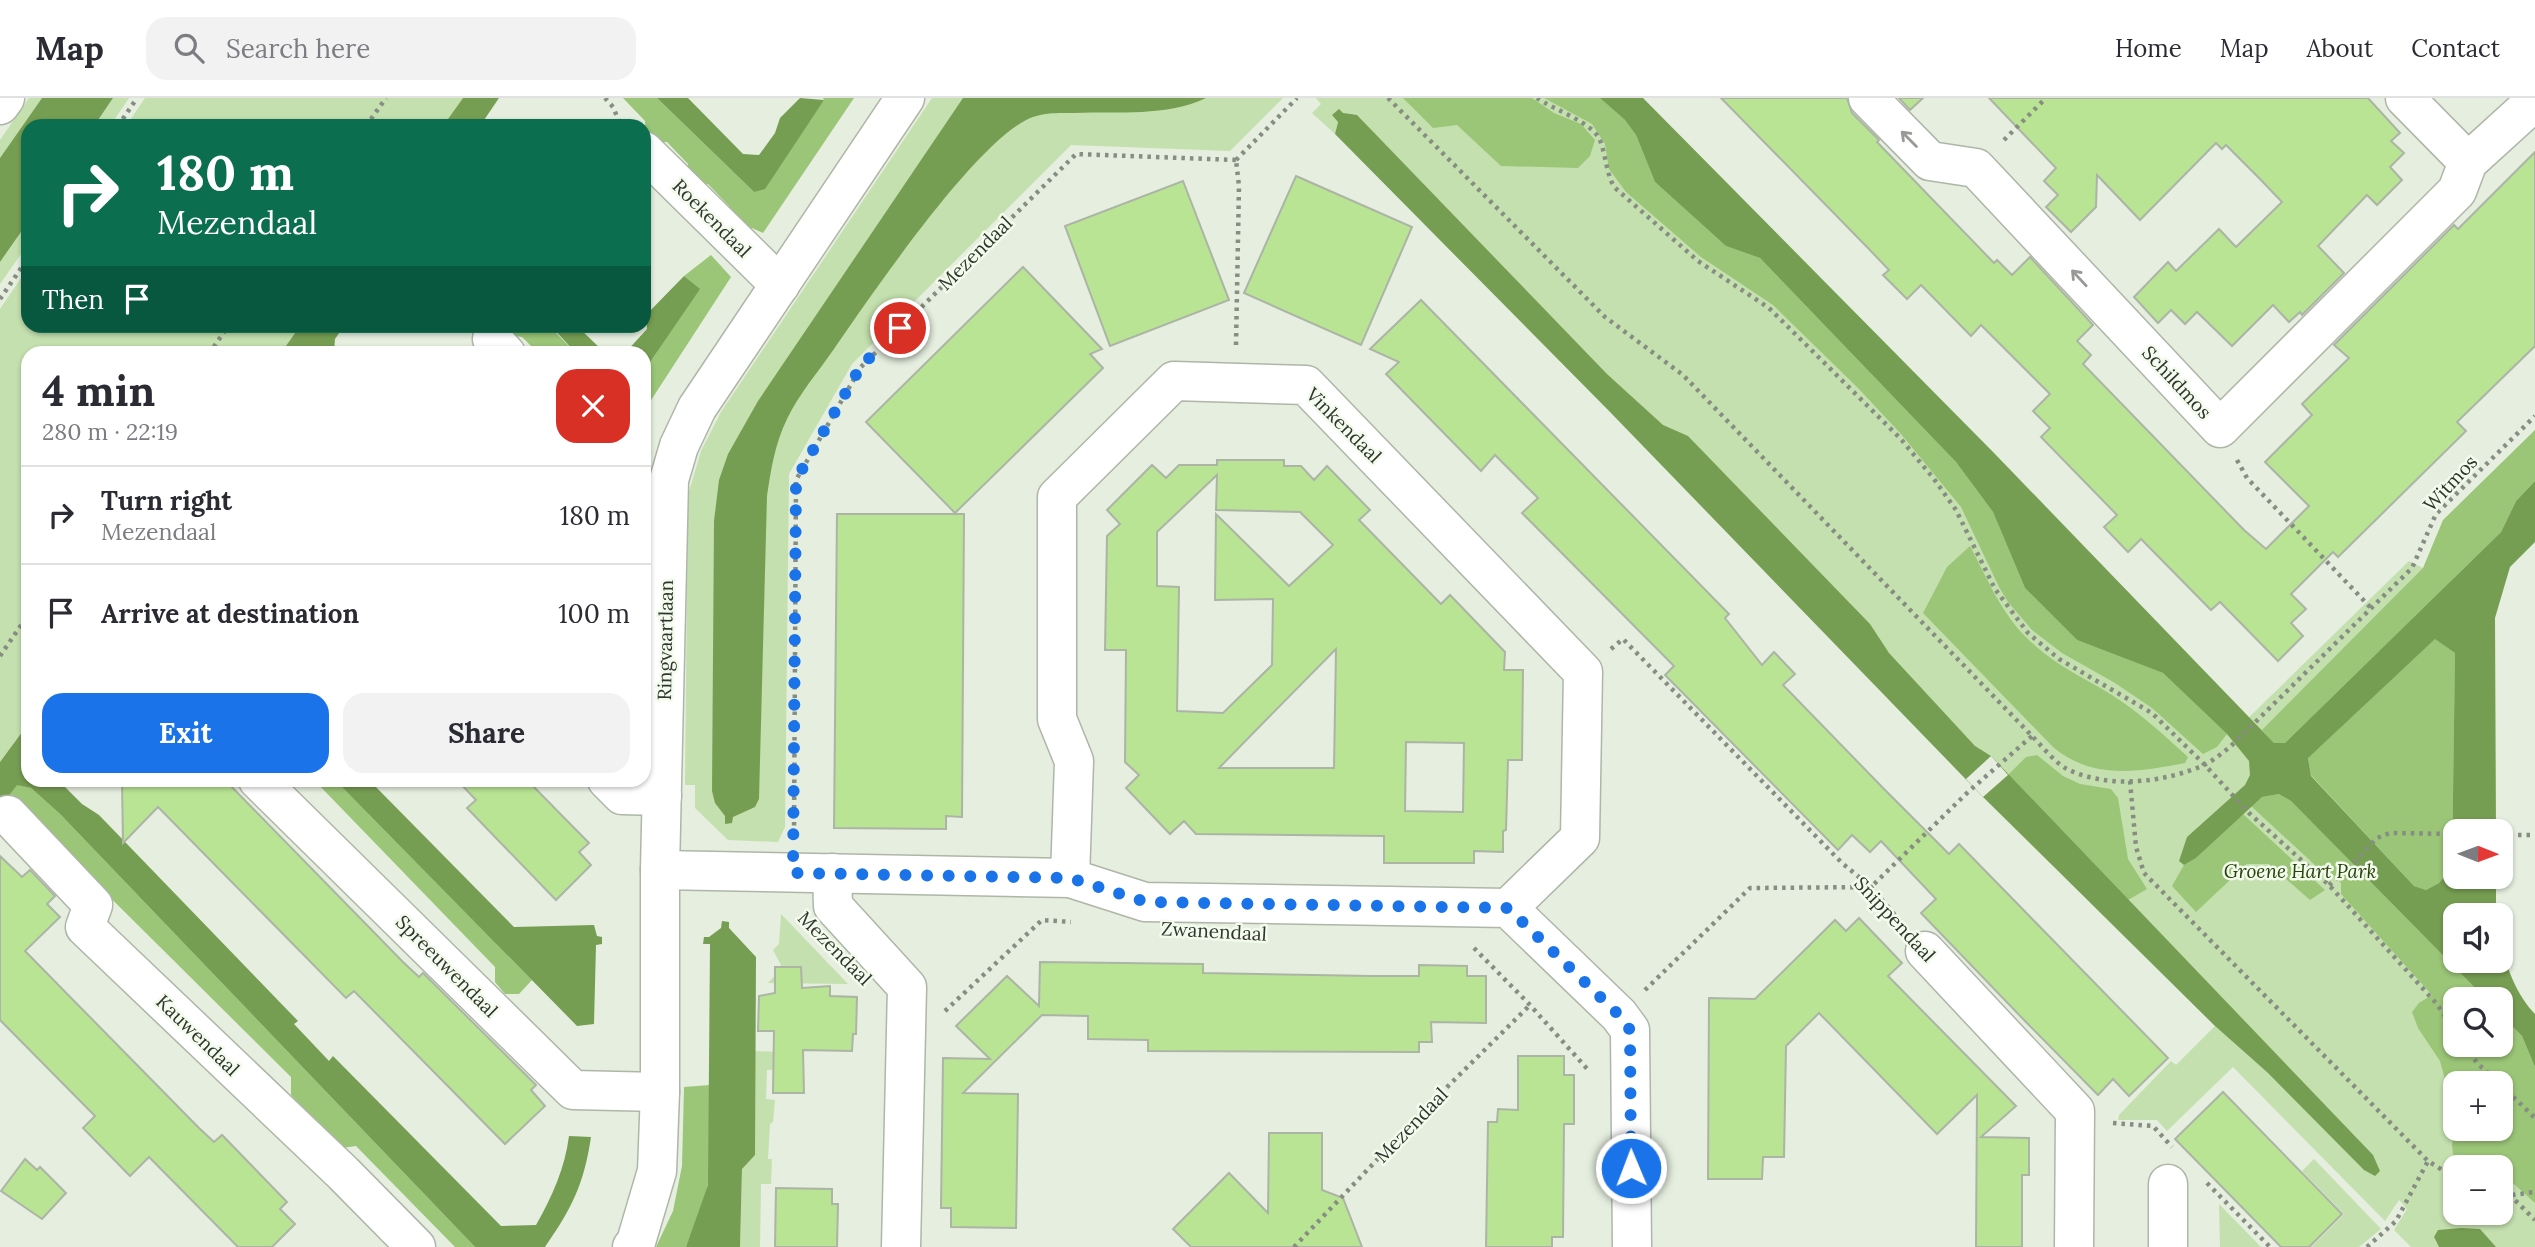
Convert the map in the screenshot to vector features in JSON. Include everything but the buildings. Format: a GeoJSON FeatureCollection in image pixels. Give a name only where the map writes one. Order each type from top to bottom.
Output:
{"type":"FeatureCollection","features":[{"type":"Feature","properties":{"kind":"street"},"geometry":{"type":"LineString","coordinates":[[0,105],[5,98]]}},
{"type":"Feature","properties":{"kind":"street","name":"Ringvaartlaan"},"geometry":{"type":"LineString","coordinates":[[632,1247],[636,1242],[657,1171],[660,1092],[662,796],[656,478],[679,446],[697,408],[905,98]]}},
{"type":"Feature","properties":{"kind":"street"},"geometry":{"type":"LineString","coordinates":[[1868,98],[1930,161],[1976,168]]}},
{"type":"Feature","properties":{"kind":"street"},"geometry":{"type":"LineString","coordinates":[[2405,98],[2469,162],[2535,101]]}},
{"type":"Feature","properties":{"kind":"street","name":"Roekendaal"},"geometry":{"type":"LineString","coordinates":[[651,158],[780,285]]}},
{"type":"Feature","properties":{"kind":"street","name":"Schildmos"},"geometry":{"type":"LineString","coordinates":[[1976,168],[2220,428],[2457,191],[2469,162]]}},
{"type":"Feature","properties":{"kind":"street","name":"Vinkendaal"},"geometry":{"type":"LineString","coordinates":[[1070,878],[1074,761],[1057,719],[1057,497],[1174,381],[1306,385],[1583,672]]}},
{"type":"Feature","properties":{"kind":"street"},"geometry":{"type":"LineString","coordinates":[[1583,672],[1580,838],[1508,908],[1619,1015],[1630,1030],[1632,1247]]}},
{"type":"Feature","properties":{"kind":"street","name":"Spreeuwendaal"},"geometry":{"type":"LineString","coordinates":[[265,787],[573,1090],[660,1092]]}},
{"type":"Feature","properties":{"kind":"street"},"geometry":{"type":"LineString","coordinates":[[614,787],[622,795],[662,796]]}},
{"type":"Feature","properties":{"kind":"street","name":"Kauwendaal"},"geometry":{"type":"LineString","coordinates":[[8,815],[93,905],[85,927],[343,1173],[416,1247]]}},
{"type":"Feature","properties":{"kind":"street","name":"Zwanendaal"},"geometry":{"type":"LineString","coordinates":[[660,870],[1070,878],[1146,902],[1508,908]]}},
{"type":"Feature","properties":{"kind":"street","name":"Mezendaal"},"geometry":{"type":"LineString","coordinates":[[832,873],[833,906],[907,987],[901,1247]]}},
{"type":"Feature","properties":{"kind":"street","name":"Snippendaal"},"geometry":{"type":"LineString","coordinates":[[1925,951],[2076,1111],[2074,1247]]}},
{"type":"Feature","properties":{"kind":"street"},"geometry":{"type":"LineString","coordinates":[[2168,1184],[2168,1247]]}},
{"type":"Feature","properties":{"kind":"path"},"geometry":{"type":"LineString","coordinates":[[371,119],[386,98]]}},
{"type":"Feature","properties":{"kind":"path"},"geometry":{"type":"LineString","coordinates":[[605,98],[618,119]]}},
{"type":"Feature","properties":{"kind":"path"},"geometry":{"type":"LineString","coordinates":[[1235,383],[1239,186],[1236,160],[1297,98]]}},
{"type":"Feature","properties":{"kind":"path","name":"Witmos"},"geometry":{"type":"LineString","coordinates":[[1388,98],[1605,317],[1683,375],[2065,768],[2110,781],[2130,782],[2170,776],[2206,765],[2230,747],[2412,568],[2436,514],[2535,416]]}},
{"type":"Feature","properties":{"kind":"path"},"geometry":{"type":"LineString","coordinates":[[1537,98],[1592,129],[1599,139],[1608,176],[1614,187],[1698,261],[1769,308],[1900,438],[1956,510],[1996,589],[2028,633],[2059,659],[2152,713],[2206,765],[2249,813],[2329,885],[2443,1013]]}},
{"type":"Feature","properties":{"kind":"path"},"geometry":{"type":"LineString","coordinates":[[1976,168],[2046,98]]}},
{"type":"Feature","properties":{"kind":"path"},"geometry":{"type":"LineString","coordinates":[[123,119],[137,99]]}},
{"type":"Feature","properties":{"kind":"path","name":"Mezendaal"},"geometry":{"type":"LineString","coordinates":[[793,873],[796,480],[861,366],[1076,154],[1236,160]]}},
{"type":"Feature","properties":{"kind":"path"},"geometry":{"type":"LineString","coordinates":[[0,299],[21,268]]}},
{"type":"Feature","properties":{"kind":"path"},"geometry":{"type":"LineString","coordinates":[[2220,428],[2247,478],[2371,608]]}},
{"type":"Feature","properties":{"kind":"path"},"geometry":{"type":"LineString","coordinates":[[0,656],[21,625]]}},
{"type":"Feature","properties":{"kind":"path","name":"Snippendaal"},"geometry":{"type":"LineString","coordinates":[[1583,672],[1623,639],[1842,863],[1871,887],[1925,951]]}},
{"type":"Feature","properties":{"kind":"path"},"geometry":{"type":"LineString","coordinates":[[1619,1015],[1750,888],[1871,887],[1968,792],[2032,736]]}},
{"type":"Feature","properties":{"kind":"path"},"geometry":{"type":"LineString","coordinates":[[2130,782],[2136,847],[2144,873],[2428,1161],[2443,1170]]}},
{"type":"Feature","properties":{"kind":"path"},"geometry":{"type":"LineString","coordinates":[[2329,885],[2377,838],[2390,833],[2443,833]]}},
{"type":"Feature","properties":{"kind":"path"},"geometry":{"type":"LineString","coordinates":[[2513,835],[2535,835]]}},
{"type":"Feature","properties":{"kind":"path"},"geometry":{"type":"LineString","coordinates":[[906,1009],[947,1011],[1042,920],[1083,923]]}},
{"type":"Feature","properties":{"kind":"path"},"geometry":{"type":"LineString","coordinates":[[1465,939],[1530,1005],[1630,1115]]}},
{"type":"Feature","properties":{"kind":"path","name":"Mezendaal"},"geometry":{"type":"LineString","coordinates":[[1294,1247],[1431,1103],[1530,1005]]}},
{"type":"Feature","properties":{"kind":"path"},"geometry":{"type":"LineString","coordinates":[[2473,1057],[2486,1071]]}},
{"type":"Feature","properties":{"kind":"path"},"geometry":{"type":"LineString","coordinates":[[2513,1097],[2535,1118]]}},
{"type":"Feature","properties":{"kind":"path"},"geometry":{"type":"LineString","coordinates":[[2367,1247],[2396,1221],[2428,1161]]}},
{"type":"Feature","properties":{"kind":"path"},"geometry":{"type":"LineString","coordinates":[[2513,1195],[2535,1192]]}},
{"type":"Feature","properties":{"kind":"path"},"geometry":{"type":"LineString","coordinates":[[2513,1197],[2535,1220]]}},
{"type":"Feature","properties":{"kind":"green space"},"geometry":{"type":"Polygon","coordinates":[[[29,98],[42,98],[27,119],[21,119],[21,128],[0,158],[0,140],[29,98]]]}},
{"type":"Feature","properties":{"kind":"green space"},"geometry":{"type":"Polygon","coordinates":[[[113,98],[129,98],[115,119],[99,119],[113,98]]]}},
{"type":"Feature","properties":{"kind":"green space"},"geometry":{"type":"Polygon","coordinates":[[[145,98],[463,98],[448,119],[131,119],[145,98]]]}},
{"type":"Feature","properties":{"kind":"green space"},"geometry":{"type":"Polygon","coordinates":[[[623,98],[657,98],[754,192],[823,98],[854,98],[763,233],[752,228],[746,237],[729,221],[729,206],[708,184],[694,185],[687,177],[688,164],[667,142],[651,141],[651,119],[643,119],[623,98]]]}},
{"type":"Feature","properties":{"kind":"green space"},"geometry":{"type":"Polygon","coordinates":[[[932,98],[1283,98],[1230,151],[1071,145],[852,364],[789,474],[785,827],[778,842],[728,840],[695,808],[695,785],[685,785],[688,495],[701,451],[721,412],[932,98]]]}},
{"type":"Feature","properties":{"kind":"green space","name":"Groene Hart Park"},"geometry":{"type":"Polygon","coordinates":[[[1316,98],[1617,98],[2238,728],[2409,561],[2479,596],[2456,819],[2443,819],[2443,889],[2455,889],[2455,903],[2443,903],[2443,973],[2469,973],[2486,987],[2443,987],[2443,1057],[2513,1057],[2513,1010],[2535,1028],[2535,1247],[2445,1247],[2434,1237],[2439,1247],[2411,1247],[2394,1230],[2407,1209],[2399,1200],[2385,1221],[2233,1067],[2167,1131],[2157,1120],[2118,1120],[2119,1115],[2171,1061],[2176,1065],[2215,1026],[2268,1073],[1338,122],[1335,134],[1312,113],[1321,104],[1316,98]]]}},
{"type":"Feature","properties":{"kind":"green space"},"geometry":{"type":"Polygon","coordinates":[[[1403,98],[1532,98],[1554,113],[1581,124],[1595,140],[1590,156],[1578,168],[1501,166],[1457,125],[1433,128],[1403,98]]]}},
{"type":"Feature","properties":{"kind":"green space"},"geometry":{"type":"Polygon","coordinates":[[[1544,98],[1600,98],[1625,120],[1636,135],[1655,182],[1726,246],[1760,258],[1956,462],[1993,512],[2025,588],[2077,640],[2163,673],[2227,734],[2217,747],[2203,754],[2152,708],[2062,653],[2032,630],[1999,587],[1961,507],[1901,434],[1773,305],[1701,257],[1626,192],[1609,169],[1605,144],[1592,124],[1544,98]]]}},
{"type":"Feature","properties":{"kind":"green space"},"geometry":{"type":"Polygon","coordinates":[[[21,232],[21,254],[0,284],[0,262],[21,232]]]}},
{"type":"Feature","properties":{"kind":"green space"},"geometry":{"type":"Polygon","coordinates":[[[711,255],[731,277],[651,400],[651,361],[699,289],[684,276],[711,255]]]}},
{"type":"Feature","properties":{"kind":"green space"},"geometry":{"type":"Polygon","coordinates":[[[21,278],[21,333],[295,333],[286,346],[21,346],[21,734],[0,762],[0,309],[21,278]]]}},
{"type":"Feature","properties":{"kind":"green space"},"geometry":{"type":"Polygon","coordinates":[[[506,333],[556,333],[569,346],[531,346],[522,337],[506,333]]]}},
{"type":"Feature","properties":{"kind":"green space"},"geometry":{"type":"Polygon","coordinates":[[[2535,430],[2535,481],[2516,501],[2501,532],[2285,743],[2274,743],[2262,730],[2423,568],[2443,520],[2535,430]]]}},
{"type":"Feature","properties":{"kind":"green space"},"geometry":{"type":"Polygon","coordinates":[[[1970,546],[2002,606],[2027,638],[2058,663],[2142,716],[2188,757],[2185,763],[2116,771],[2083,765],[2053,747],[1923,613],[1947,567],[1970,546]]]}},
{"type":"Feature","properties":{"kind":"green space"},"geometry":{"type":"Polygon","coordinates":[[[2434,638],[2455,653],[2453,819],[2443,819],[2443,878],[2439,883],[2426,890],[2414,886],[2311,775],[2308,757],[2434,638]]]}},
{"type":"Feature","properties":{"kind":"green space"},"geometry":{"type":"Polygon","coordinates":[[[2037,755],[2063,776],[2080,784],[2111,789],[2118,798],[2128,859],[2147,889],[2128,900],[2008,775],[2026,757],[2037,755]]]}},
{"type":"Feature","properties":{"kind":"green space"},"geometry":{"type":"Polygon","coordinates":[[[16,784],[31,788],[60,814],[475,1247],[455,1247],[356,1146],[342,1148],[291,1095],[291,1077],[19,807],[2,803],[16,784]]]}},
{"type":"Feature","properties":{"kind":"green space"},"geometry":{"type":"Polygon","coordinates":[[[321,787],[342,787],[532,980],[519,994],[505,994],[495,982],[495,967],[321,787]]]}},
{"type":"Feature","properties":{"kind":"green space"},"geometry":{"type":"Polygon","coordinates":[[[2279,794],[2291,801],[2443,955],[2443,973],[2460,973],[2474,987],[2443,987],[2443,1057],[2513,1057],[2513,1027],[2522,1036],[2535,1067],[2535,1203],[2513,1183],[2513,1155],[2453,1155],[2453,1141],[2513,1141],[2513,1071],[2443,1072],[2440,1061],[2418,1028],[2412,1012],[2419,1003],[2432,995],[2341,894],[2341,883],[2329,871],[2316,866],[2251,806],[2262,797],[2279,794]]]}},
{"type":"Feature","properties":{"kind":"green space"},"geometry":{"type":"Polygon","coordinates":[[[2243,814],[2325,890],[2310,900],[2269,864],[2247,864],[2196,912],[2172,886],[2184,865],[2196,858],[2243,814]]]}},
{"type":"Feature","properties":{"kind":"green space"},"geometry":{"type":"Polygon","coordinates":[[[781,914],[848,984],[768,983],[780,970],[781,965],[773,950],[779,944],[781,914]]]}},
{"type":"Feature","properties":{"kind":"green space"},"geometry":{"type":"Polygon","coordinates":[[[755,1051],[802,1053],[802,1068],[767,1070],[766,1099],[775,1100],[773,1122],[770,1124],[768,1159],[772,1159],[771,1184],[761,1184],[760,1247],[740,1247],[742,1168],[755,1155],[755,1051]]]}},
{"type":"Feature","properties":{"kind":"green space"},"geometry":{"type":"Polygon","coordinates":[[[710,1085],[710,1160],[707,1192],[702,1208],[686,1247],[656,1247],[673,1211],[682,1166],[684,1087],[710,1085]]]}},
{"type":"Feature","properties":{"kind":"green space"},"geometry":{"type":"Polygon","coordinates":[[[2314,1159],[2381,1229],[2359,1247],[2311,1247],[2344,1214],[2302,1171],[2314,1159]]]}},
{"type":"Feature","properties":{"kind":"green space"},"geometry":{"type":"Polygon","coordinates":[[[2219,1204],[2261,1247],[2220,1247],[2219,1204]]]}},
{"type":"Feature","properties":{"kind":"shaded area"},"geometry":{"type":"Polygon","coordinates":[[[42,98],[113,98],[99,119],[27,119],[42,98]]]}},
{"type":"Feature","properties":{"kind":"shaded area"},"geometry":{"type":"Polygon","coordinates":[[[463,98],[499,98],[485,119],[448,119],[463,98]]]}},
{"type":"Feature","properties":{"kind":"shaded area"},"geometry":{"type":"Polygon","coordinates":[[[657,98],[688,98],[743,154],[759,155],[775,133],[780,118],[800,98],[824,100],[765,189],[754,192],[657,98]]]}},
{"type":"Feature","properties":{"kind":"shaded area"},"geometry":{"type":"Polygon","coordinates":[[[963,98],[1206,98],[1159,111],[1043,114],[1010,130],[984,154],[927,221],[803,392],[779,438],[767,496],[759,799],[755,807],[733,817],[732,823],[725,824],[725,816],[715,803],[712,791],[714,521],[719,480],[728,454],[758,401],[963,98]]]}},
{"type":"Feature","properties":{"kind":"shaded area"},"geometry":{"type":"Polygon","coordinates":[[[1600,98],[1643,98],[1995,454],[2274,743],[2285,743],[2501,532],[2516,501],[2535,481],[2535,542],[2510,567],[2495,618],[2496,819],[2453,819],[2455,653],[2435,639],[2308,758],[2311,776],[2414,886],[2426,890],[2443,878],[2443,889],[2496,889],[2496,903],[2443,903],[2443,955],[2291,801],[2279,794],[2262,797],[2196,858],[2184,865],[2179,861],[2187,837],[2245,785],[2250,775],[2249,761],[2227,734],[2163,673],[2077,640],[2025,588],[1993,512],[1956,462],[1760,258],[1726,246],[1655,182],[1636,135],[1625,120],[1600,98]]]}},
{"type":"Feature","properties":{"kind":"shaded area"},"geometry":{"type":"Polygon","coordinates":[[[1339,109],[1343,113],[1357,115],[1607,374],[1663,425],[1688,436],[1870,624],[1889,653],[1975,746],[1991,756],[2373,1155],[2380,1171],[2375,1176],[2364,1170],[2268,1073],[2215,1026],[1983,797],[1610,412],[1335,134],[1338,122],[1332,115],[1339,109]]]}},
{"type":"Feature","properties":{"kind":"shaded area"},"geometry":{"type":"Polygon","coordinates":[[[21,128],[21,232],[0,262],[0,158],[21,128]]]}},
{"type":"Feature","properties":{"kind":"shaded area"},"geometry":{"type":"Polygon","coordinates":[[[684,276],[700,289],[651,361],[651,346],[631,346],[643,333],[651,333],[651,310],[684,276]]]}},
{"type":"Feature","properties":{"kind":"shaded area"},"geometry":{"type":"Polygon","coordinates":[[[295,333],[339,333],[334,346],[286,346],[295,333]]]}},
{"type":"Feature","properties":{"kind":"shaded area"},"geometry":{"type":"Polygon","coordinates":[[[557,333],[584,333],[598,346],[570,346],[557,333]]]}},
{"type":"Feature","properties":{"kind":"shaded area"},"geometry":{"type":"Polygon","coordinates":[[[21,734],[21,786],[17,785],[0,807],[0,762],[21,734]]]}},
{"type":"Feature","properties":{"kind":"shaded area"},"geometry":{"type":"Polygon","coordinates":[[[26,787],[65,787],[82,804],[99,815],[298,1021],[294,1024],[329,1061],[333,1056],[501,1226],[536,1225],[557,1182],[569,1136],[591,1137],[585,1169],[576,1195],[545,1247],[475,1247],[60,814],[31,788],[26,787]]]}},
{"type":"Feature","properties":{"kind":"shaded area"},"geometry":{"type":"Polygon","coordinates":[[[342,787],[376,787],[514,927],[594,925],[597,936],[602,937],[602,944],[596,945],[594,1024],[577,1026],[342,787]]]}},
{"type":"Feature","properties":{"kind":"shaded area"},"geometry":{"type":"Polygon","coordinates":[[[722,921],[729,922],[729,928],[756,957],[755,1155],[742,1169],[740,1247],[686,1247],[708,1185],[710,944],[703,944],[704,937],[709,937],[721,928],[722,921]]]}},
{"type":"Feature","properties":{"kind":"shaded area"},"geometry":{"type":"Polygon","coordinates":[[[2460,973],[2510,973],[2518,991],[2535,1014],[2535,1067],[2522,1036],[2513,1027],[2513,987],[2474,987],[2460,973]]]}},
{"type":"Feature","properties":{"kind":"shaded area"},"geometry":{"type":"Polygon","coordinates":[[[2480,1229],[2496,1247],[2439,1247],[2434,1237],[2438,1230],[2480,1229]]]}},
{"type":"Feature","properties":{"kind":"pier"},"geometry":{"type":"Polygon","coordinates":[[[1991,756],[2008,775],[1983,797],[1966,779],[1991,756]]]}},
{"type":"Feature","properties":{"kind":"route"},"geometry":{"type":"LineString","coordinates":[[900,328],[861,366],[796,480],[793,873],[1070,878],[1146,902],[1508,908],[1619,1015],[1630,1030],[1631,1168]]}}]}
